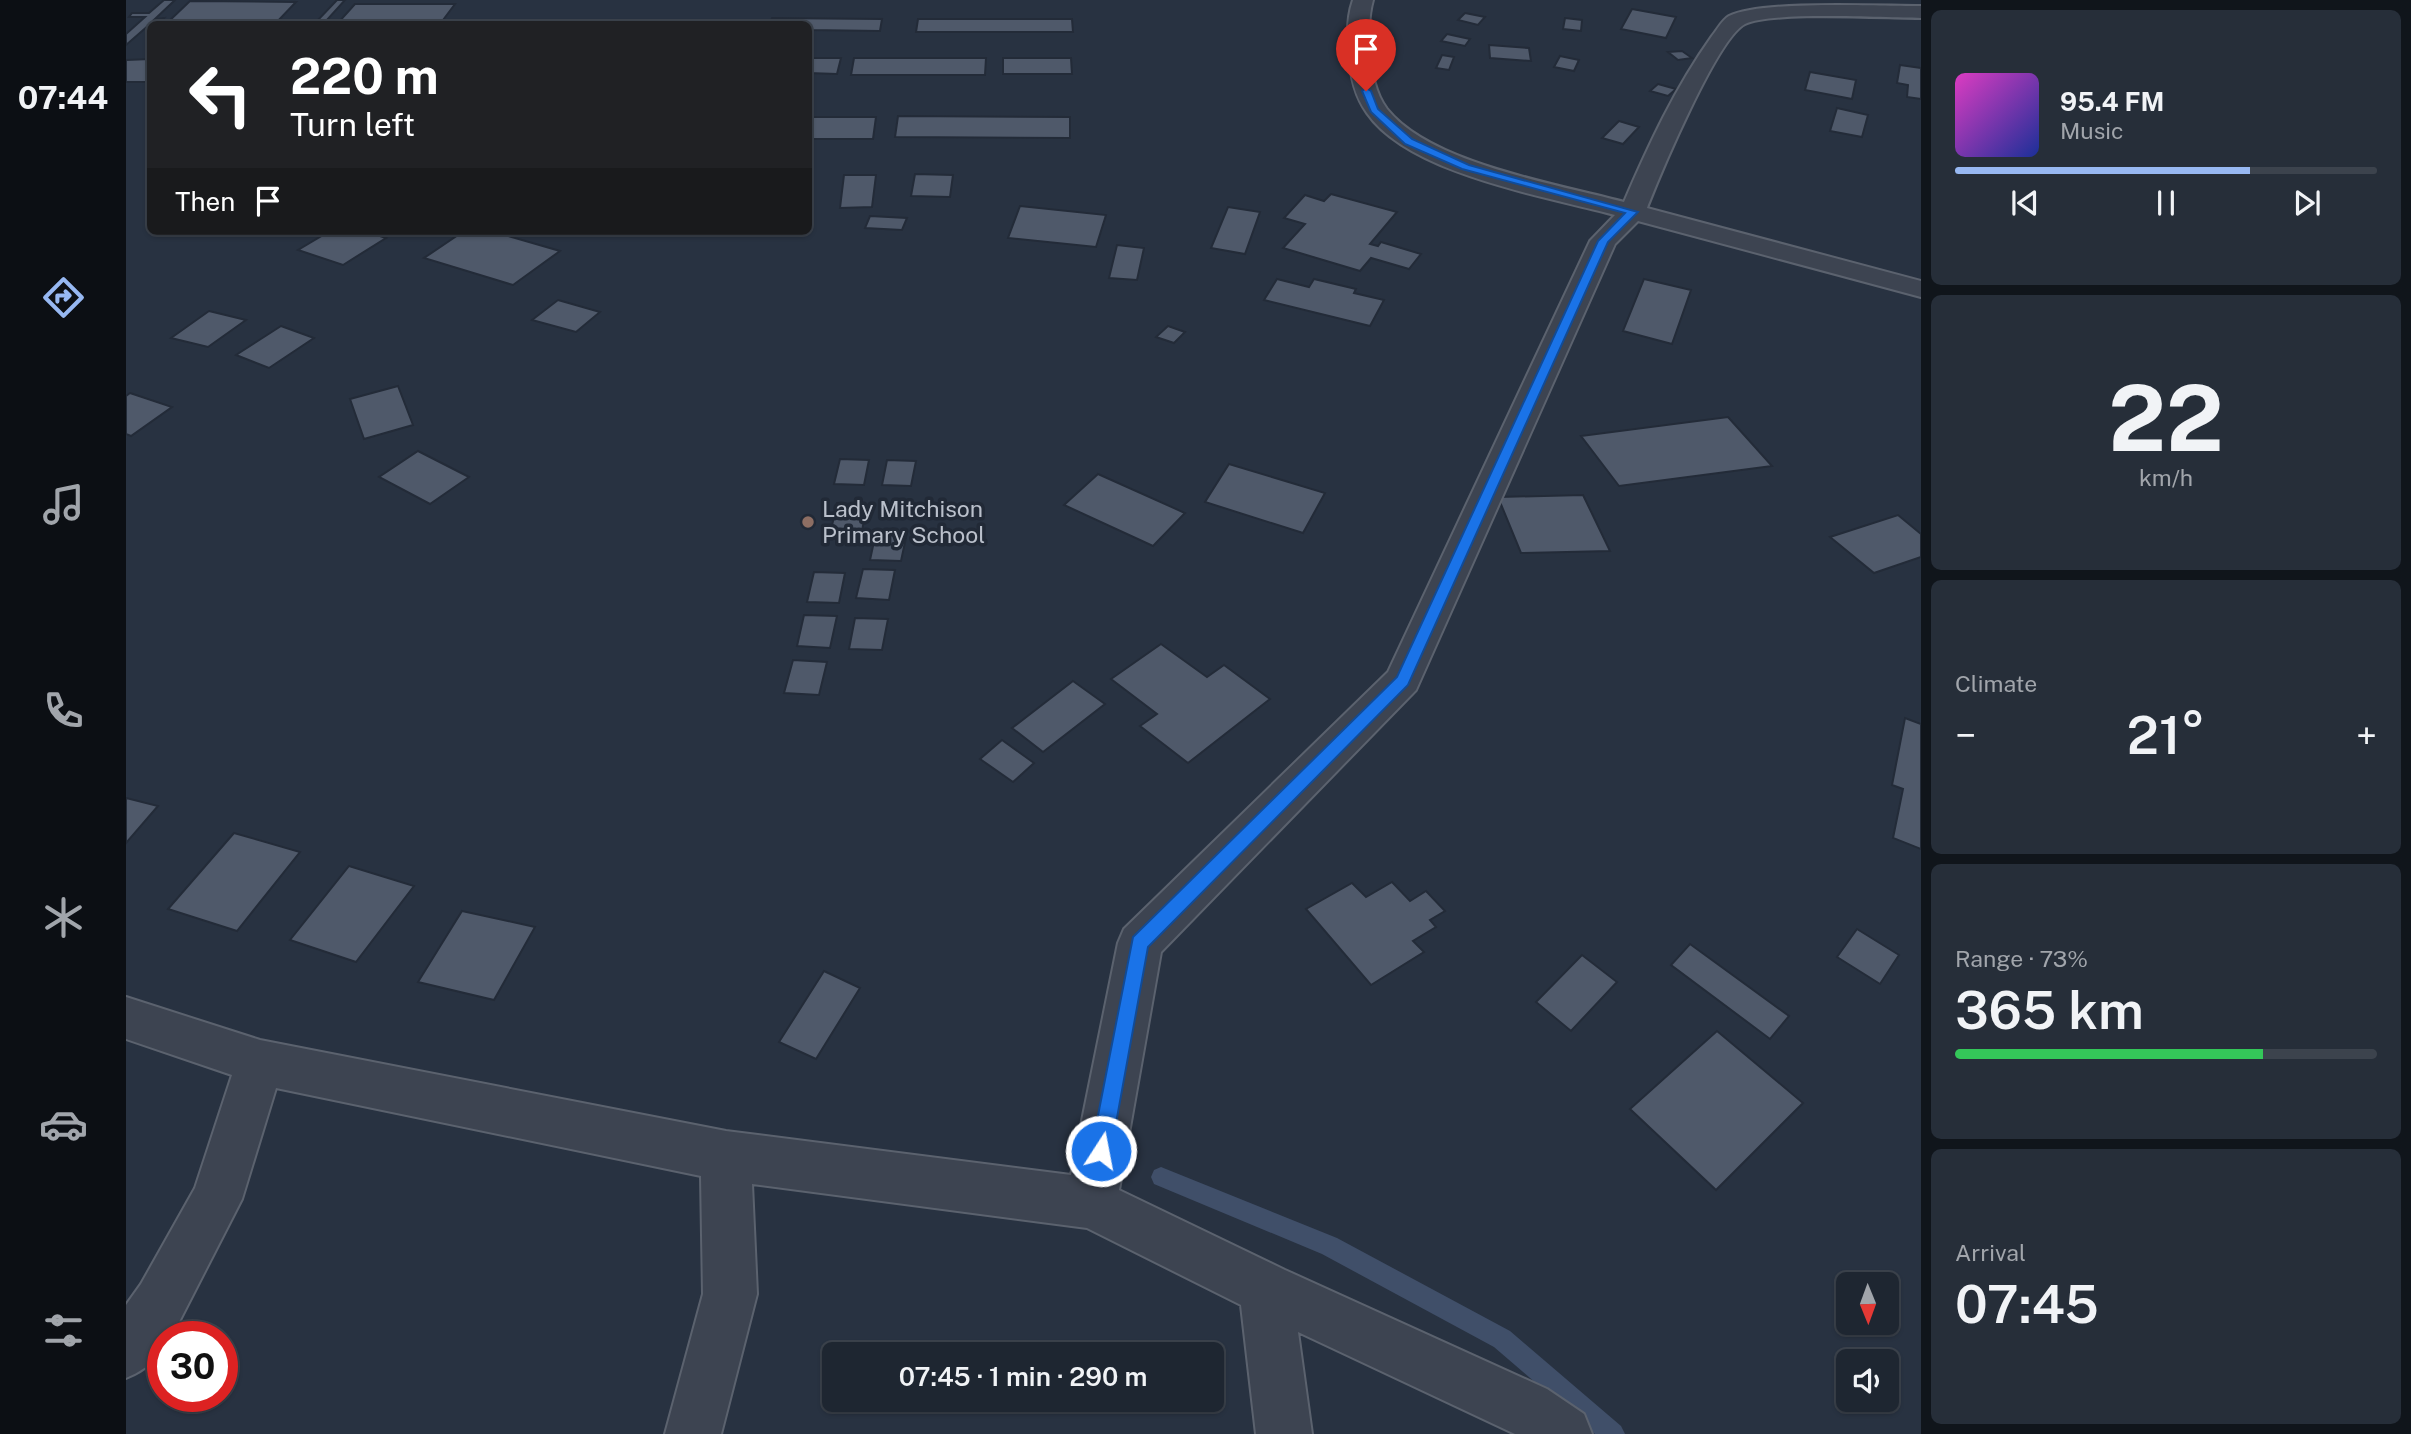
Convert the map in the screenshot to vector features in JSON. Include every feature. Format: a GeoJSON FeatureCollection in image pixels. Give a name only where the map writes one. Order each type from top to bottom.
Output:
{"type":"FeatureCollection","features":[{"type":"Feature","properties":{"kind":"street"},"geometry":{"type":"LineString","coordinates":[[1363,0],[1358,11],[1359,72],[1374,110],[1409,142],[1465,167],[1921,289]]}},
{"type":"Feature","properties":{"kind":"street"},"geometry":{"type":"LineString","coordinates":[[1091,1203],[1140,943],[1403,680],[1603,241],[1632,212],[1669,126],[1707,60],[1734,21],[1754,14],[1784,12],[1921,12]]}},
{"type":"Feature","properties":{"kind":"street"},"geometry":{"type":"LineString","coordinates":[[126,1018],[260,1062],[726,1156],[1091,1203],[1266,1289],[1527,1409],[1564,1434]]}},
{"type":"Feature","properties":{"kind":"street"},"geometry":{"type":"LineString","coordinates":[[126,1351],[160,1303],[217,1199],[260,1062]]}},
{"type":"Feature","properties":{"kind":"street"},"geometry":{"type":"LineString","coordinates":[[693,1434],[730,1294],[726,1156]]}},
{"type":"Feature","properties":{"kind":"street"},"geometry":{"type":"LineString","coordinates":[[1266,1289],[1284,1434]]}},
{"type":"Feature","properties":{"kind":"building"},"geometry":{"type":"Polygon","coordinates":[[[164,0],[175,0],[155,19],[164,18],[161,21],[147,21],[147,27],[126,45],[126,34],[145,17],[129,17],[132,13],[149,13],[164,0]]]}},
{"type":"Feature","properties":{"kind":"building"},"geometry":{"type":"Polygon","coordinates":[[[337,0],[345,0],[326,21],[317,21],[337,0]]]}},
{"type":"Feature","properties":{"kind":"building"},"geometry":{"type":"Polygon","coordinates":[[[190,1],[296,2],[278,21],[169,21],[190,1]]]}},
{"type":"Feature","properties":{"kind":"building"},"geometry":{"type":"Polygon","coordinates":[[[355,4],[455,4],[442,21],[340,21],[355,4]]]}},
{"type":"Feature","properties":{"kind":"building"},"geometry":{"type":"Polygon","coordinates":[[[1632,9],[1676,17],[1666,38],[1621,29],[1632,9]]]}},
{"type":"Feature","properties":{"kind":"building"},"geometry":{"type":"Polygon","coordinates":[[[1465,13],[1485,17],[1478,25],[1458,20],[1465,13]]]}},
{"type":"Feature","properties":{"kind":"building"},"geometry":{"type":"Polygon","coordinates":[[[772,18],[882,19],[880,31],[812,30],[812,21],[771,21],[772,18]]]}},
{"type":"Feature","properties":{"kind":"building"},"geometry":{"type":"Polygon","coordinates":[[[1565,18],[1582,20],[1581,31],[1563,29],[1565,18]]]}},
{"type":"Feature","properties":{"kind":"building"},"geometry":{"type":"Polygon","coordinates":[[[918,19],[1072,19],[1073,32],[916,32],[918,19]]]}},
{"type":"Feature","properties":{"kind":"building"},"geometry":{"type":"Polygon","coordinates":[[[1447,34],[1470,39],[1465,46],[1441,41],[1447,34]]]}},
{"type":"Feature","properties":{"kind":"building"},"geometry":{"type":"Polygon","coordinates":[[[1489,45],[1529,48],[1531,61],[1490,58],[1489,45]]]}},
{"type":"Feature","properties":{"kind":"building"},"geometry":{"type":"Polygon","coordinates":[[[1682,51],[1692,58],[1678,60],[1668,52],[1682,51]]]}},
{"type":"Feature","properties":{"kind":"building"},"geometry":{"type":"Polygon","coordinates":[[[1442,55],[1454,57],[1449,70],[1436,68],[1442,55]]]}},
{"type":"Feature","properties":{"kind":"building"},"geometry":{"type":"Polygon","coordinates":[[[1560,56],[1579,60],[1574,71],[1554,67],[1560,56]]]}},
{"type":"Feature","properties":{"kind":"building"},"geometry":{"type":"Polygon","coordinates":[[[812,58],[841,58],[837,74],[812,73],[812,58]]]}},
{"type":"Feature","properties":{"kind":"building"},"geometry":{"type":"Polygon","coordinates":[[[854,58],[986,58],[985,75],[851,75],[854,58]]]}},
{"type":"Feature","properties":{"kind":"building"},"geometry":{"type":"Polygon","coordinates":[[[1003,58],[1071,58],[1072,74],[1003,74],[1003,58]]]}},
{"type":"Feature","properties":{"kind":"building"},"geometry":{"type":"Polygon","coordinates":[[[147,59],[147,82],[126,82],[126,60],[147,59]]]}},
{"type":"Feature","properties":{"kind":"building"},"geometry":{"type":"Polygon","coordinates":[[[1900,65],[1921,68],[1921,99],[1907,97],[1908,85],[1897,83],[1900,65]]]}},
{"type":"Feature","properties":{"kind":"building"},"geometry":{"type":"Polygon","coordinates":[[[1810,72],[1856,80],[1852,99],[1805,90],[1810,72]]]}},
{"type":"Feature","properties":{"kind":"building"},"geometry":{"type":"Polygon","coordinates":[[[1658,84],[1676,89],[1668,96],[1650,91],[1658,84]]]}},
{"type":"Feature","properties":{"kind":"building"},"geometry":{"type":"Polygon","coordinates":[[[1837,108],[1868,115],[1862,137],[1830,131],[1837,108]]]}},
{"type":"Feature","properties":{"kind":"building"},"geometry":{"type":"Polygon","coordinates":[[[898,116],[1070,117],[1070,138],[895,137],[898,116]]]}},
{"type":"Feature","properties":{"kind":"building"},"geometry":{"type":"Polygon","coordinates":[[[812,117],[876,117],[873,139],[812,139],[812,117]]]}},
{"type":"Feature","properties":{"kind":"building"},"geometry":{"type":"Polygon","coordinates":[[[1619,121],[1639,127],[1623,144],[1602,138],[1619,121]]]}},
{"type":"Feature","properties":{"kind":"building"},"geometry":{"type":"Polygon","coordinates":[[[915,174],[953,175],[950,197],[911,196],[915,174]]]}},
{"type":"Feature","properties":{"kind":"building"},"geometry":{"type":"Polygon","coordinates":[[[844,175],[876,175],[872,207],[840,208],[844,175]]]}},
{"type":"Feature","properties":{"kind":"building"},"geometry":{"type":"Polygon","coordinates":[[[1331,194],[1397,212],[1370,244],[1378,246],[1381,242],[1421,254],[1409,269],[1371,258],[1360,271],[1283,248],[1305,224],[1284,218],[1305,195],[1324,201],[1331,194]]]}},
{"type":"Feature","properties":{"kind":"building"},"geometry":{"type":"Polygon","coordinates":[[[1020,206],[1106,215],[1096,247],[1008,238],[1020,206]]]}},
{"type":"Feature","properties":{"kind":"building"},"geometry":{"type":"Polygon","coordinates":[[[1228,207],[1260,212],[1245,254],[1211,248],[1228,207]]]}},
{"type":"Feature","properties":{"kind":"building"},"geometry":{"type":"Polygon","coordinates":[[[870,216],[907,218],[902,230],[865,228],[870,216]]]}},
{"type":"Feature","properties":{"kind":"building"},"geometry":{"type":"Polygon","coordinates":[[[323,235],[377,235],[386,238],[343,265],[298,250],[323,235]]]}},
{"type":"Feature","properties":{"kind":"building"},"geometry":{"type":"Polygon","coordinates":[[[458,235],[505,235],[560,251],[513,285],[424,258],[458,235]]]}},
{"type":"Feature","properties":{"kind":"building"},"geometry":{"type":"Polygon","coordinates":[[[1117,245],[1144,248],[1137,280],[1109,278],[1117,245]]]}},
{"type":"Feature","properties":{"kind":"building"},"geometry":{"type":"Polygon","coordinates":[[[1277,279],[1309,287],[1314,279],[1356,289],[1354,293],[1384,300],[1370,326],[1264,300],[1277,279]]]}},
{"type":"Feature","properties":{"kind":"building"},"geometry":{"type":"Polygon","coordinates":[[[1644,279],[1691,290],[1672,344],[1623,331],[1644,279]]]}},
{"type":"Feature","properties":{"kind":"building"},"geometry":{"type":"Polygon","coordinates":[[[558,300],[600,312],[576,332],[532,320],[558,300]]]}},
{"type":"Feature","properties":{"kind":"building"},"geometry":{"type":"Polygon","coordinates":[[[209,311],[246,320],[208,347],[171,338],[209,311]]]}},
{"type":"Feature","properties":{"kind":"building"},"geometry":{"type":"Polygon","coordinates":[[[281,326],[314,338],[269,368],[236,355],[281,326]]]}},
{"type":"Feature","properties":{"kind":"building"},"geometry":{"type":"Polygon","coordinates":[[[1168,326],[1185,332],[1174,343],[1156,337],[1168,326]]]}},
{"type":"Feature","properties":{"kind":"building"},"geometry":{"type":"Polygon","coordinates":[[[398,386],[413,425],[364,439],[350,399],[398,386]]]}},
{"type":"Feature","properties":{"kind":"building"},"geometry":{"type":"Polygon","coordinates":[[[130,393],[172,407],[131,436],[126,434],[126,396],[130,393]]]}},
{"type":"Feature","properties":{"kind":"building"},"geometry":{"type":"Polygon","coordinates":[[[1728,417],[1772,466],[1619,486],[1581,436],[1728,417]]]}},
{"type":"Feature","properties":{"kind":"building"},"geometry":{"type":"Polygon","coordinates":[[[418,451],[469,477],[430,504],[379,477],[418,451]]]}},
{"type":"Feature","properties":{"kind":"building"},"geometry":{"type":"Polygon","coordinates":[[[840,459],[869,460],[864,485],[834,484],[840,459]]]}},
{"type":"Feature","properties":{"kind":"building"},"geometry":{"type":"Polygon","coordinates":[[[887,460],[916,461],[911,486],[882,485],[887,460]]]}},
{"type":"Feature","properties":{"kind":"building"},"geometry":{"type":"Polygon","coordinates":[[[1229,464],[1325,493],[1303,533],[1205,502],[1229,464]]]}},
{"type":"Feature","properties":{"kind":"building"},"geometry":{"type":"Polygon","coordinates":[[[1098,474],[1185,513],[1153,546],[1064,505],[1098,474]]]}},
{"type":"Feature","properties":{"kind":"building"},"geometry":{"type":"Polygon","coordinates":[[[1583,495],[1610,551],[1521,553],[1498,497],[1583,495]]]}},
{"type":"Feature","properties":{"kind":"building"},"geometry":{"type":"Polygon","coordinates":[[[837,503],[867,505],[862,531],[831,530],[837,503]]]}},
{"type":"Feature","properties":{"kind":"building"},"geometry":{"type":"Polygon","coordinates":[[[1898,515],[1921,534],[1921,557],[1874,573],[1830,537],[1898,515]]]}},
{"type":"Feature","properties":{"kind":"building"},"geometry":{"type":"Polygon","coordinates":[[[876,532],[907,533],[901,561],[870,560],[876,532]]]}},
{"type":"Feature","properties":{"kind":"building"},"geometry":{"type":"Polygon","coordinates":[[[863,569],[895,570],[889,600],[856,598],[863,569]]]}},
{"type":"Feature","properties":{"kind":"building"},"geometry":{"type":"Polygon","coordinates":[[[814,572],[845,573],[839,603],[807,602],[814,572]]]}},
{"type":"Feature","properties":{"kind":"building"},"geometry":{"type":"Polygon","coordinates":[[[804,615],[837,616],[830,648],[797,646],[804,615]]]}},
{"type":"Feature","properties":{"kind":"building"},"geometry":{"type":"Polygon","coordinates":[[[855,618],[888,619],[882,650],[849,649],[855,618]]]}},
{"type":"Feature","properties":{"kind":"building"},"geometry":{"type":"Polygon","coordinates":[[[1161,644],[1207,677],[1224,665],[1270,699],[1188,763],[1140,726],[1157,714],[1111,679],[1161,644]]]}},
{"type":"Feature","properties":{"kind":"building"},"geometry":{"type":"Polygon","coordinates":[[[793,660],[827,662],[819,695],[784,693],[793,660]]]}},
{"type":"Feature","properties":{"kind":"building"},"geometry":{"type":"Polygon","coordinates":[[[1073,681],[1105,704],[1043,752],[1012,728],[1073,681]]]}},
{"type":"Feature","properties":{"kind":"building"},"geometry":{"type":"Polygon","coordinates":[[[1905,718],[1921,724],[1921,849],[1893,838],[1903,789],[1892,785],[1905,718]]]}},
{"type":"Feature","properties":{"kind":"building"},"geometry":{"type":"Polygon","coordinates":[[[1002,740],[1034,763],[1013,782],[980,759],[1002,740]]]}},
{"type":"Feature","properties":{"kind":"building"},"geometry":{"type":"Polygon","coordinates":[[[126,798],[158,806],[126,843],[126,798]]]}},
{"type":"Feature","properties":{"kind":"building"},"geometry":{"type":"Polygon","coordinates":[[[234,833],[300,852],[237,931],[168,909],[234,833]]]}},
{"type":"Feature","properties":{"kind":"building"},"geometry":{"type":"Polygon","coordinates":[[[349,866],[414,886],[356,962],[290,940],[349,866]]]}},
{"type":"Feature","properties":{"kind":"building"},"geometry":{"type":"Polygon","coordinates":[[[1392,882],[1410,901],[1426,891],[1445,911],[1430,920],[1436,927],[1413,941],[1424,952],[1371,985],[1306,909],[1352,883],[1366,897],[1392,882]]]}},
{"type":"Feature","properties":{"kind":"building"},"geometry":{"type":"Polygon","coordinates":[[[462,911],[535,927],[494,1000],[418,982],[462,911]]]}},
{"type":"Feature","properties":{"kind":"building"},"geometry":{"type":"Polygon","coordinates":[[[1857,929],[1899,955],[1880,984],[1837,957],[1857,929]]]}},
{"type":"Feature","properties":{"kind":"building"},"geometry":{"type":"Polygon","coordinates":[[[1690,944],[1789,1016],[1770,1039],[1671,965],[1690,944]]]}},
{"type":"Feature","properties":{"kind":"building"},"geometry":{"type":"Polygon","coordinates":[[[1582,955],[1617,982],[1571,1031],[1536,1002],[1582,955]]]}},
{"type":"Feature","properties":{"kind":"building"},"geometry":{"type":"Polygon","coordinates":[[[824,971],[860,988],[816,1059],[779,1042],[824,971]]]}},
{"type":"Feature","properties":{"kind":"building"},"geometry":{"type":"Polygon","coordinates":[[[1717,1031],[1803,1103],[1716,1190],[1630,1109],[1717,1031]]]}},
{"type":"Feature","properties":{"kind":"waterway"},"geometry":{"type":"LineString","coordinates":[[1161,1177],[1329,1246],[1502,1339],[1613,1434]]}},
{"type":"Feature","properties":{"kind":"place","name":"Lady Mitchison Primary School"},"geometry":{"type":"Point","coordinates":[808,522]}},
{"type":"Feature","properties":{"kind":"route"},"geometry":{"type":"LineString","coordinates":[[1101,1151],[1140,943],[1403,680],[1603,241],[1632,212],[1465,167],[1409,142],[1374,110],[1366,91]]}}]}
